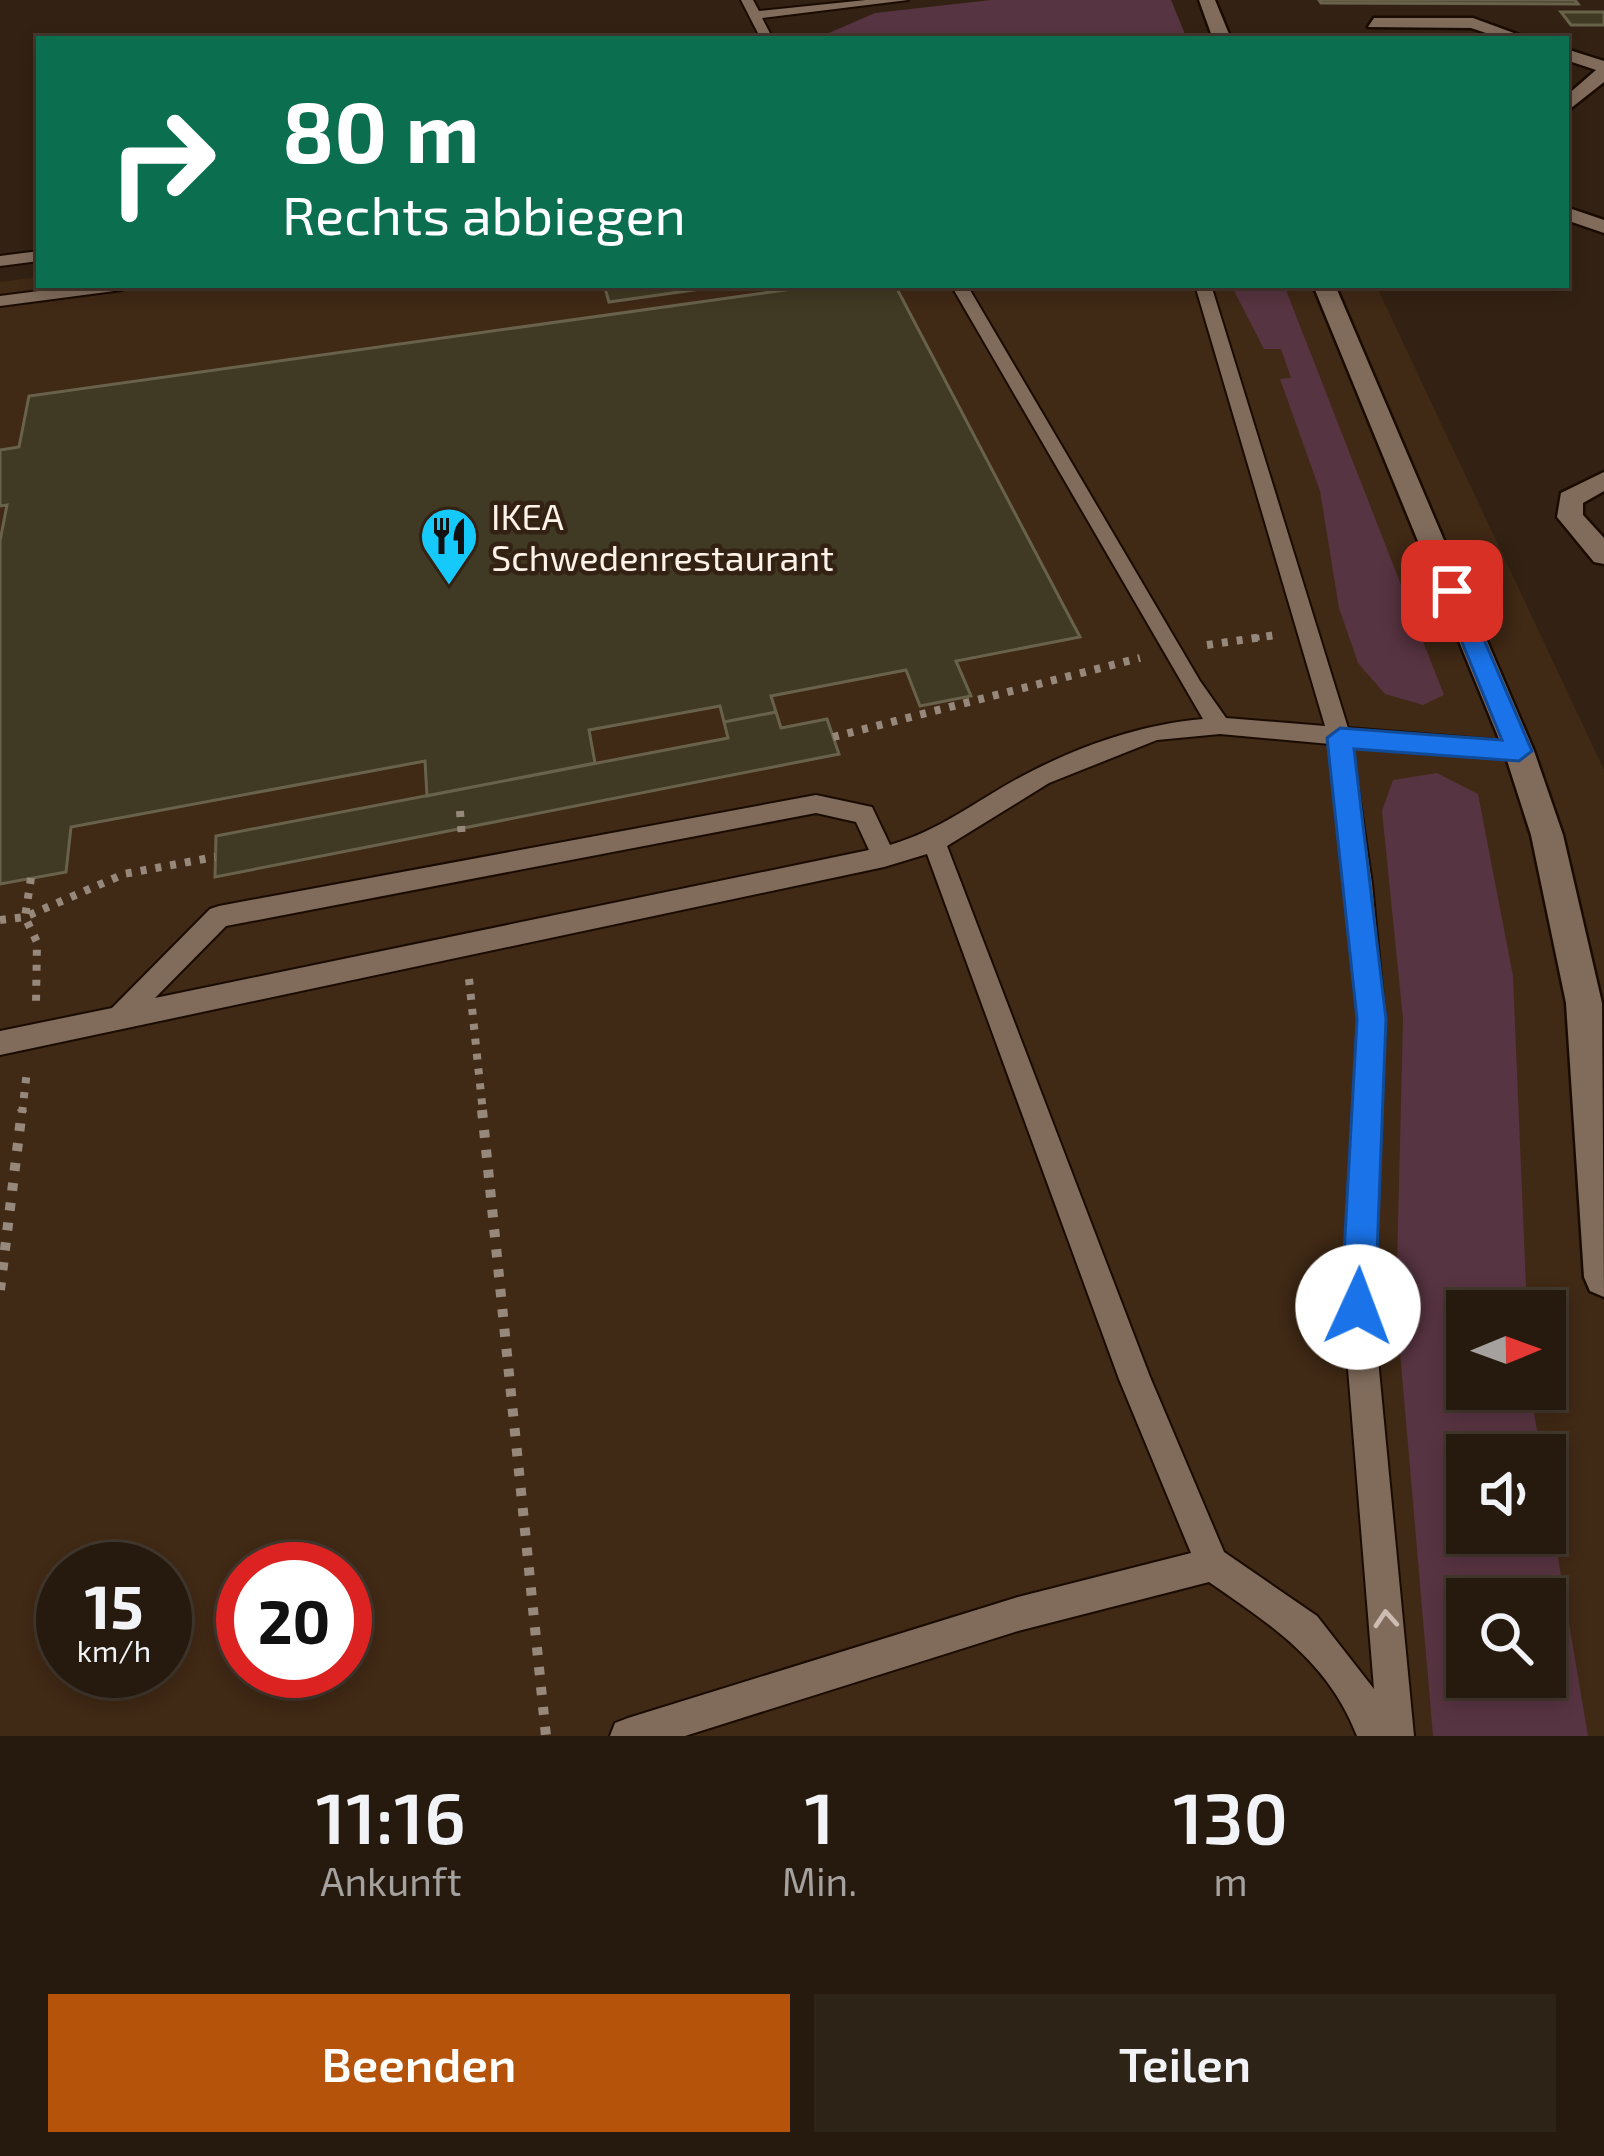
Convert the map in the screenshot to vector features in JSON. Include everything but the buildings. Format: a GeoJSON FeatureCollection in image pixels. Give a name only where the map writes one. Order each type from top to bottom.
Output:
{"type":"FeatureCollection","features":[{"type":"Feature","properties":{"kind":"street"},"geometry":{"type":"LineString","coordinates":[[1207,0],[1221,36]]}},
{"type":"Feature","properties":{"kind":"street"},"geometry":{"type":"LineString","coordinates":[[1382,36],[1374,22],[1473,23],[1512,36]]}},
{"type":"Feature","properties":{"kind":"street"},"geometry":{"type":"LineString","coordinates":[[1569,55],[1604,70],[1569,103]]}},
{"type":"Feature","properties":{"kind":"street"},"geometry":{"type":"LineString","coordinates":[[1569,214],[1604,227]]}},
{"type":"Feature","properties":{"kind":"street"},"geometry":{"type":"LineString","coordinates":[[1325,288],[1519,751],[1568,912],[1584,1003],[1604,1277]]}},
{"type":"Feature","properties":{"kind":"street"},"geometry":{"type":"LineString","coordinates":[[1604,480],[1570,499],[1570,517],[1604,556]]}},
{"type":"Feature","properties":{"kind":"lane"},"geometry":{"type":"LineString","coordinates":[[747,0],[766,36]]}},
{"type":"Feature","properties":{"kind":"lane"},"geometry":{"type":"LineString","coordinates":[[755,15],[902,0]]}},
{"type":"Feature","properties":{"kind":"lane"},"geometry":{"type":"LineString","coordinates":[[0,261],[36,256]]}},
{"type":"Feature","properties":{"kind":"lane"},"geometry":{"type":"LineString","coordinates":[[0,301],[99,288]]}},
{"type":"Feature","properties":{"kind":"lane"},"geometry":{"type":"LineString","coordinates":[[961,288],[1192,687],[1220,726]]}},
{"type":"Feature","properties":{"kind":"lane"},"geometry":{"type":"LineString","coordinates":[[1203,288],[1340,738],[1372,1019],[1358,1307],[1396,1736]]}},
{"type":"Feature","properties":{"kind":"lane"},"geometry":{"type":"LineString","coordinates":[[0,1043],[884,857],[934,842],[1041,777],[1155,732],[1220,726],[1519,751]]}},
{"type":"Feature","properties":{"kind":"lane"},"geometry":{"type":"LineString","coordinates":[[120,1017],[219,917],[816,804],[864,814],[884,857]]}},
{"type":"Feature","properties":{"kind":"lane"},"geometry":{"type":"LineString","coordinates":[[934,842],[1135,1379],[1212,1564],[1305,1628],[1360,1700],[1375,1736]]}},
{"type":"Feature","properties":{"kind":"lane"},"geometry":{"type":"LineString","coordinates":[[628,1736],[1018,1614],[1212,1564]]}},
{"type":"Feature","properties":{"kind":"path"},"geometry":{"type":"LineString","coordinates":[[460,811],[464,871]]}},
{"type":"Feature","properties":{"kind":"path"},"geometry":{"type":"LineString","coordinates":[[0,920],[26,917],[124,874],[215,857]]}},
{"type":"Feature","properties":{"kind":"path"},"geometry":{"type":"LineString","coordinates":[[0,1290],[31,1036],[37,942],[26,917],[31,878]]}},
{"type":"Feature","properties":{"kind":"path"},"geometry":{"type":"LineString","coordinates":[[465,943],[546,1736]]}},
{"type":"Feature","properties":{"kind":"shaded area"},"geometry":{"type":"Polygon","coordinates":[[[991,0],[1171,0],[1186,36],[822,36],[875,13],[991,0]]]}},
{"type":"Feature","properties":{"kind":"shaded area"},"geometry":{"type":"Polygon","coordinates":[[[36,277],[36,288],[1377,288],[1604,770],[1604,1736],[0,1736],[0,282],[36,277]]]}},
{"type":"Feature","properties":{"kind":"shaded area"},"geometry":{"type":"Polygon","coordinates":[[[1233,288],[1285,288],[1444,695],[1423,705],[1385,694],[1358,663],[1339,608],[1320,491],[1280,379],[1291,378],[1281,349],[1264,349],[1233,288]]]}},
{"type":"Feature","properties":{"kind":"shaded area"},"geometry":{"type":"Polygon","coordinates":[[[1437,773],[1478,794],[1513,976],[1526,1290],[1446,1290],[1446,1410],[1534,1410],[1538,1434],[1446,1434],[1446,1554],[1557,1554],[1561,1578],[1446,1578],[1446,1698],[1566,1698],[1566,1606],[1588,1736],[1433,1736],[1396,1305],[1403,1019],[1382,811],[1393,780],[1437,773]]]}},
{"type":"Feature","properties":{"kind":"place","name":"IKEA Schwedenrestaurant"},"geometry":{"type":"Point","coordinates":[449,587]}},
{"type":"Feature","properties":{"kind":"route"},"geometry":{"type":"LineString","coordinates":[[1358,1307],[1372,1019],[1340,738],[1519,751],[1452,591]]}}]}
